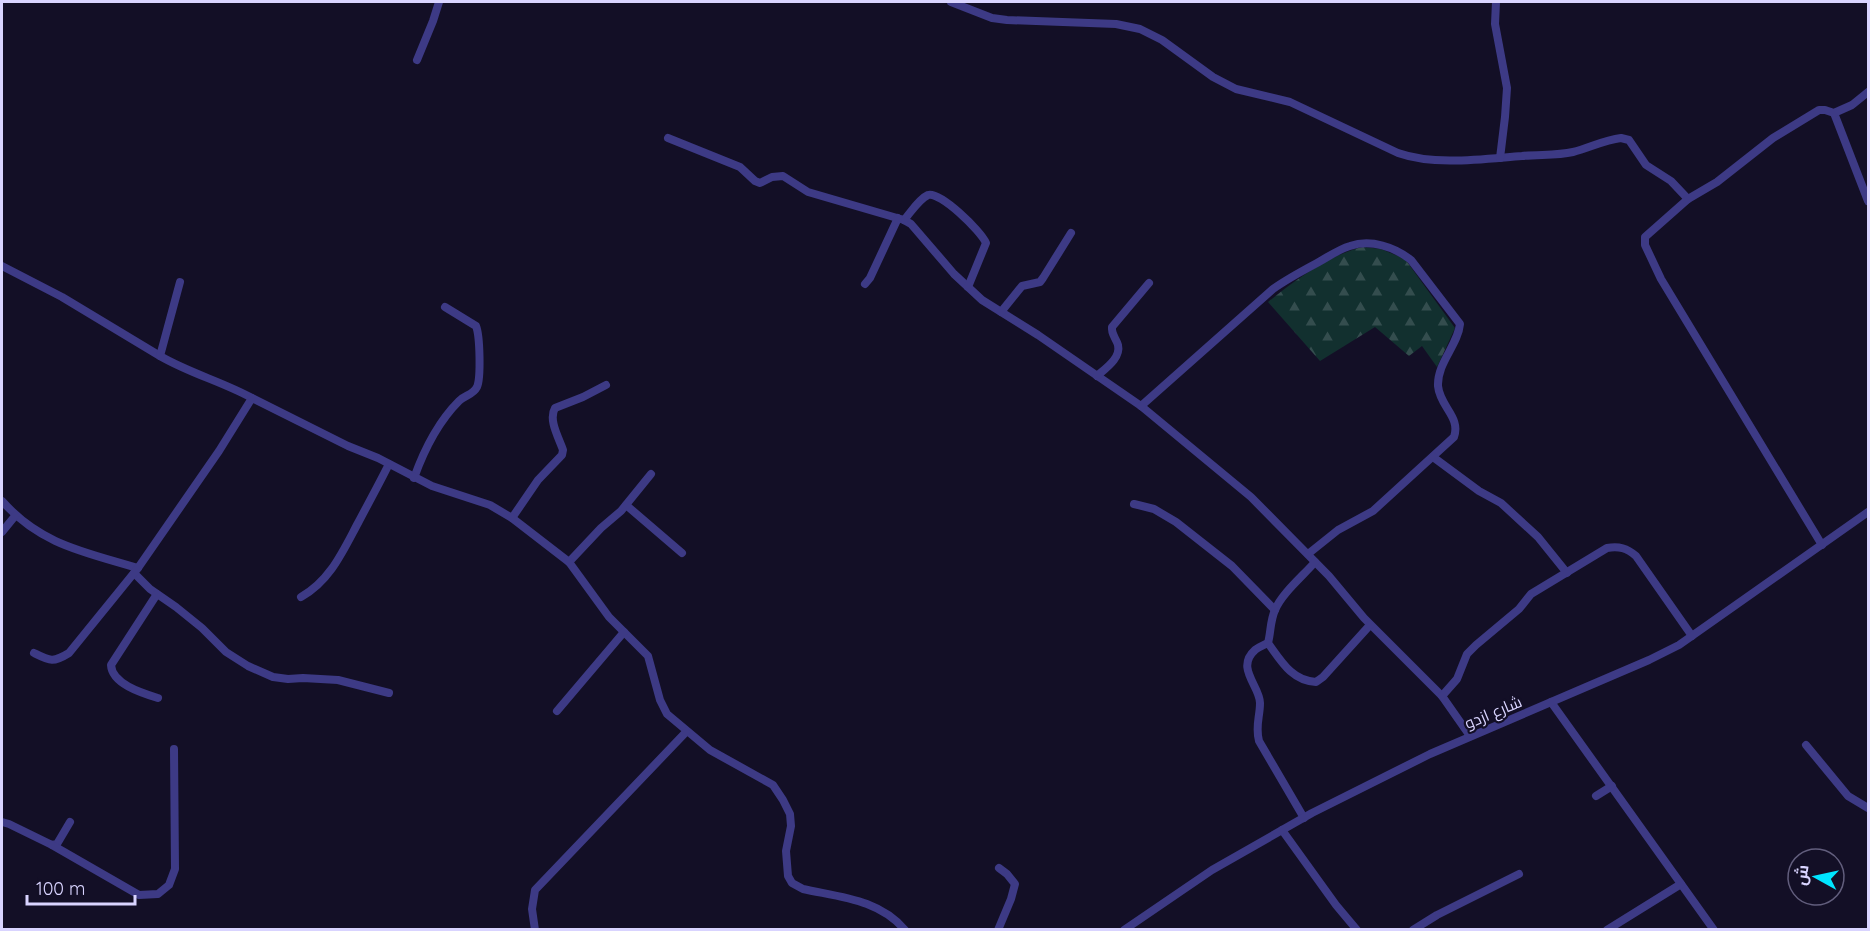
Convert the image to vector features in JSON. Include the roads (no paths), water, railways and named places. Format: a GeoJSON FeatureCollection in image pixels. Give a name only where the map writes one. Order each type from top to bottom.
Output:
{"type":"FeatureCollection","features":[{"type":"Feature","properties":{"kind":"street"},"geometry":{"type":"LineString","coordinates":[[417,60],[439,2]]}},
{"type":"Feature","properties":{"kind":"street"},"geometry":{"type":"LineString","coordinates":[[951,2],[992,18],[1007,21],[1116,24],[1140,29],[1162,40],[1213,77],[1236,89],[1290,102],[1412,158],[1551,156],[1621,138],[1629,140],[1646,165],[1671,181],[1688,199]]}},
{"type":"Feature","properties":{"kind":"street"},"geometry":{"type":"LineString","coordinates":[[1496,2],[1495,24],[1507,88],[1500,158]]}},
{"type":"Feature","properties":{"kind":"street"},"geometry":{"type":"LineString","coordinates":[[1822,545],[1661,279],[1645,245],[1645,237],[1688,199],[1717,182],[1773,138],[1819,110],[1834,113],[1852,105],[1869,92]]}},
{"type":"Feature","properties":{"kind":"street"},"geometry":{"type":"LineString","coordinates":[[1834,113],[1869,201]]}},
{"type":"Feature","properties":{"kind":"street"},"geometry":{"type":"LineString","coordinates":[[668,138],[740,167],[760,183],[772,177],[783,176],[808,192],[901,219],[924,237],[954,274],[982,300],[1038,335],[1141,406],[1251,497],[1308,554],[1370,625],[1442,696],[1470,736]]}},
{"type":"Feature","properties":{"kind":"street"},"geometry":{"type":"LineString","coordinates":[[865,284],[901,219],[925,196],[932,194],[941,197],[975,228],[986,243],[968,287]]}},
{"type":"Feature","properties":{"kind":"street"},"geometry":{"type":"LineString","coordinates":[[1001,312],[1022,286],[1040,282],[1071,233]]}},
{"type":"Feature","properties":{"kind":"street"},"geometry":{"type":"LineString","coordinates":[[1141,406],[1273,289],[1349,246],[1365,243],[1380,244],[1412,260],[1460,324],[1445,359],[1438,383],[1440,396],[1453,418],[1456,429],[1454,437],[1373,511],[1338,530],[1308,554]]}},
{"type":"Feature","properties":{"kind":"street"},"geometry":{"type":"LineString","coordinates":[[2,266],[62,297],[173,364],[230,386],[414,478],[490,505],[512,518],[568,562],[609,617],[648,656],[662,708],[667,714],[710,750],[772,785],[783,800],[789,814],[791,826],[786,862],[788,876],[792,883],[802,889],[873,905],[896,918],[905,930]]}},
{"type":"Feature","properties":{"kind":"street"},"geometry":{"type":"LineString","coordinates":[[160,356],[180,282]]}},
{"type":"Feature","properties":{"kind":"street"},"geometry":{"type":"LineString","coordinates":[[1097,376],[1118,355],[1119,346],[1112,333],[1112,327],[1149,283]]}},
{"type":"Feature","properties":{"kind":"street"},"geometry":{"type":"LineString","coordinates":[[414,478],[426,447],[444,419],[460,400],[472,393],[478,384],[479,342],[476,326],[445,308]]}},
{"type":"Feature","properties":{"kind":"street"},"geometry":{"type":"LineString","coordinates":[[512,518],[538,480],[562,454],[563,450],[552,412],[555,408],[606,385]]}},
{"type":"Feature","properties":{"kind":"street"},"geometry":{"type":"LineString","coordinates":[[34,653],[48,660],[58,660],[69,653],[136,570],[219,451],[252,398]]}},
{"type":"Feature","properties":{"kind":"street"},"geometry":{"type":"LineString","coordinates":[[1433,457],[1479,491],[1501,503],[1538,537],[1567,573]]}},
{"type":"Feature","properties":{"kind":"street"},"geometry":{"type":"LineString","coordinates":[[301,597],[314,590],[341,556],[389,464]]}},
{"type":"Feature","properties":{"kind":"street"},"geometry":{"type":"LineString","coordinates":[[568,562],[621,511],[651,474]]}},
{"type":"Feature","properties":{"kind":"street"},"geometry":{"type":"LineString","coordinates":[[2,501],[32,530],[80,551],[136,570],[157,594],[202,628],[226,652],[248,666],[273,677],[338,680],[389,693]]}},
{"type":"Feature","properties":{"kind":"street"},"geometry":{"type":"LineString","coordinates":[[1134,504],[1154,509],[1176,522],[1232,566],[1275,610]]}},
{"type":"Feature","properties":{"kind":"street"},"geometry":{"type":"LineString","coordinates":[[626,505],[682,553]]}},
{"type":"Feature","properties":{"kind":"street","name":"شارع ازدو"},"geometry":{"type":"LineString","coordinates":[[1124,930],[1212,870],[1304,818],[1430,754],[1679,645],[1869,512]]}},
{"type":"Feature","properties":{"kind":"street"},"geometry":{"type":"LineString","coordinates":[[2,532],[15,516]]}},
{"type":"Feature","properties":{"kind":"street"},"geometry":{"type":"LineString","coordinates":[[1442,696],[1457,679],[1467,654],[1519,609],[1531,594],[1615,546],[1629,550],[1636,556],[1692,636]]}},
{"type":"Feature","properties":{"kind":"street"},"geometry":{"type":"LineString","coordinates":[[1315,562],[1280,602],[1270,627],[1268,643],[1286,667],[1298,678],[1316,682],[1370,625]]}},
{"type":"Feature","properties":{"kind":"street"},"geometry":{"type":"LineString","coordinates":[[157,594],[111,665],[115,677],[144,694],[158,698]]}},
{"type":"Feature","properties":{"kind":"street"},"geometry":{"type":"LineString","coordinates":[[557,711],[624,632]]}},
{"type":"Feature","properties":{"kind":"street"},"geometry":{"type":"LineString","coordinates":[[1268,643],[1253,651],[1248,672],[1260,701],[1257,733],[1259,741],[1304,818]]}},
{"type":"Feature","properties":{"kind":"street"},"geometry":{"type":"LineString","coordinates":[[1551,702],[1714,930]]}},
{"type":"Feature","properties":{"kind":"street"},"geometry":{"type":"LineString","coordinates":[[535,930],[532,909],[535,890],[686,732]]}},
{"type":"Feature","properties":{"kind":"street"},"geometry":{"type":"LineString","coordinates":[[1806,745],[1848,796],[1869,808]]}},
{"type":"Feature","properties":{"kind":"street"},"geometry":{"type":"LineString","coordinates":[[2,822],[52,845],[139,895],[158,894],[169,885],[175,869],[174,749]]}},
{"type":"Feature","properties":{"kind":"street"},"geometry":{"type":"LineString","coordinates":[[1596,796],[1612,786]]}},
{"type":"Feature","properties":{"kind":"street"},"geometry":{"type":"LineString","coordinates":[[52,845],[57,844],[70,822]]}},
{"type":"Feature","properties":{"kind":"street"},"geometry":{"type":"LineString","coordinates":[[1282,830],[1336,905],[1357,930]]}},
{"type":"Feature","properties":{"kind":"street"},"geometry":{"type":"LineString","coordinates":[[998,930],[1015,884],[999,868]]}},
{"type":"Feature","properties":{"kind":"street"},"geometry":{"type":"LineString","coordinates":[[1413,930],[1437,915],[1519,874]]}},
{"type":"Feature","properties":{"kind":"street"},"geometry":{"type":"LineString","coordinates":[[1607,930],[1681,884]]}}]}
